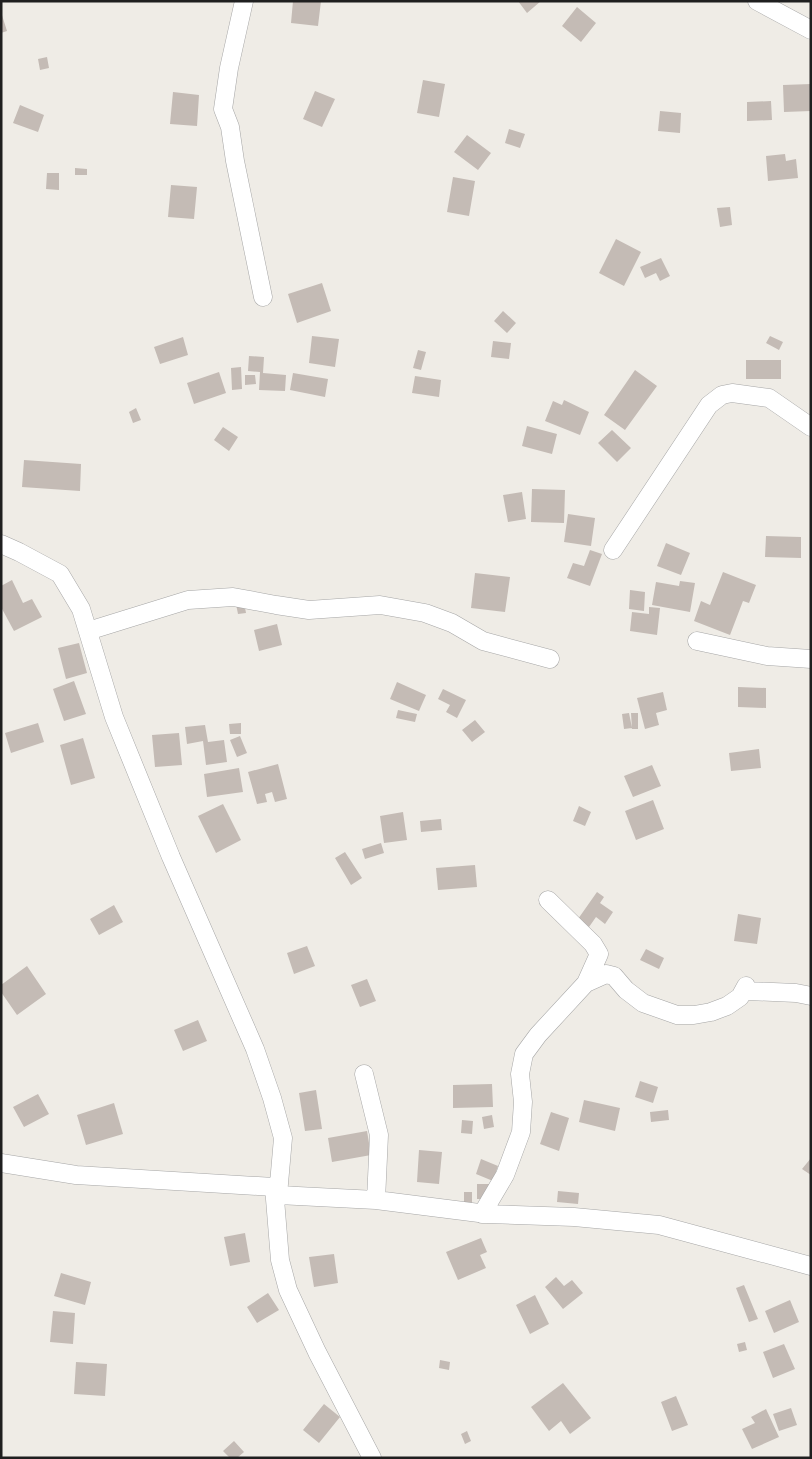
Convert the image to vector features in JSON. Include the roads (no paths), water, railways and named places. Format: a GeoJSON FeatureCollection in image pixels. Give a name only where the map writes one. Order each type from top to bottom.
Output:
{"type":"FeatureCollection","features":[{"type":"Feature","properties":{"kind":"street"},"geometry":{"type":"LineString","coordinates":[[244,1],[228,68],[223,109],[230,127],[235,161],[263,297]]}},
{"type":"Feature","properties":{"kind":"street"},"geometry":{"type":"LineString","coordinates":[[757,1],[811,30]]}},
{"type":"Feature","properties":{"kind":"street"},"geometry":{"type":"LineString","coordinates":[[613,550],[709,405],[722,395],[732,393],[769,398],[811,427]]}},
{"type":"Feature","properties":{"kind":"street"},"geometry":{"type":"LineString","coordinates":[[1,544],[60,574],[81,609],[114,717],[171,857],[255,1049],[272,1098],[283,1138],[276,1191],[280,1260],[288,1290],[325,1368],[372,1458]]}},
{"type":"Feature","properties":{"kind":"street"},"geometry":{"type":"LineString","coordinates":[[88,631],[188,600],[233,597],[276,606],[309,610],[380,605],[425,613],[452,623],[483,641],[550,659]]}},
{"type":"Feature","properties":{"kind":"street"},"geometry":{"type":"LineString","coordinates":[[697,641],[767,656],[811,659]]}},
{"type":"Feature","properties":{"kind":"street"},"geometry":{"type":"LineString","coordinates":[[482,1214],[505,1176],[521,1132],[522,1102],[520,1074],[524,1054],[538,1035],[586,983],[599,954],[594,944],[548,900]]}},
{"type":"Feature","properties":{"kind":"street"},"geometry":{"type":"LineString","coordinates":[[586,983],[606,974],[614,976],[626,990],[643,1003],[677,1015],[711,1012],[727,1006],[740,997],[746,986],[748,991],[796,993],[811,996]]}},
{"type":"Feature","properties":{"kind":"street"},"geometry":{"type":"LineString","coordinates":[[364,1074],[379,1135],[376,1200]]}},
{"type":"Feature","properties":{"kind":"street"},"geometry":{"type":"LineString","coordinates":[[1,1163],[76,1175],[376,1200],[482,1214],[574,1216],[659,1225],[811,1266]]}}]}
